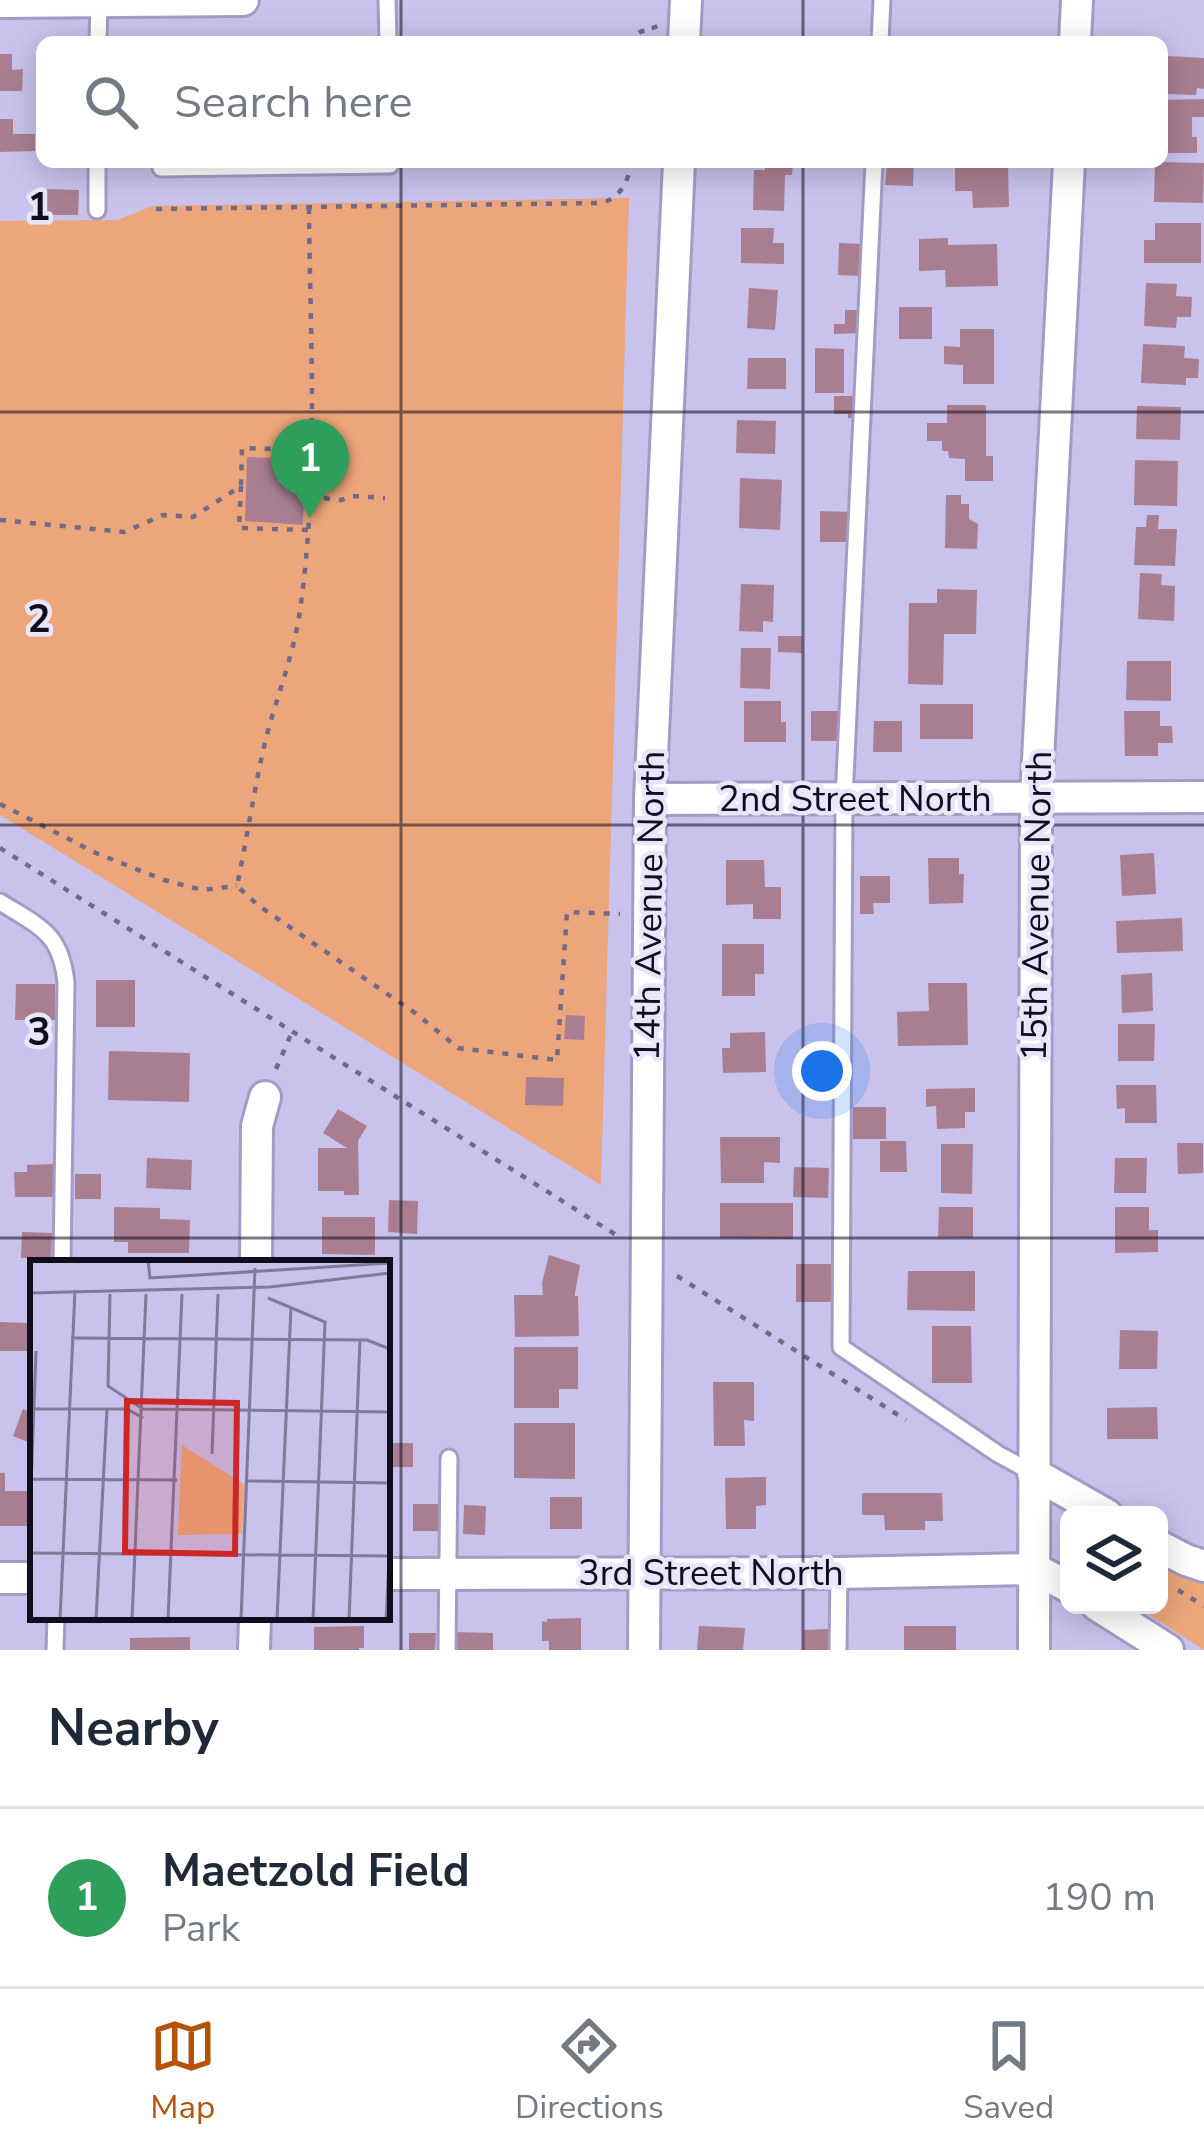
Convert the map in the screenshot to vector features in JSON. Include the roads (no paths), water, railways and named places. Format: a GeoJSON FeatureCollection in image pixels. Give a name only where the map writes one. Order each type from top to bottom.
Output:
{"type":"FeatureCollection","features":[{"type":"Feature","properties":{"kind":"street"},"geometry":{"type":"LineString","coordinates":[[0,2],[244,0]]}},
{"type":"Feature","properties":{"kind":"street"},"geometry":{"type":"LineString","coordinates":[[671,34],[686,0]]}},
{"type":"Feature","properties":{"kind":"street"},"geometry":{"type":"LineString","coordinates":[[1075,36],[1077,0]]}},
{"type":"Feature","properties":{"kind":"street","name":"14th Avenue North"},"geometry":{"type":"LineString","coordinates":[[644,1650],[650,799],[679,168]]}},
{"type":"Feature","properties":{"kind":"street","name":"15th Avenue North"},"geometry":{"type":"LineString","coordinates":[[1034,1650],[1036,798],[1069,168]]}},
{"type":"Feature","properties":{"kind":"street","name":"2nd Street North"},"geometry":{"type":"LineString","coordinates":[[650,799],[1204,797]]}},
{"type":"Feature","properties":{"kind":"street"},"geometry":{"type":"LineString","coordinates":[[256,1260],[256,1126],[265,1097]]}},
{"type":"Feature","properties":{"kind":"street"},"geometry":{"type":"LineString","coordinates":[[1033,1473],[1091,1506]]}},
{"type":"Feature","properties":{"kind":"street"},"geometry":{"type":"LineString","coordinates":[[1168,1551],[1204,1566]]}},
{"type":"Feature","properties":{"kind":"street"},"geometry":{"type":"LineString","coordinates":[[1035,1569],[1060,1582]]}},
{"type":"Feature","properties":{"kind":"street","name":"3rd Street North"},"geometry":{"type":"LineString","coordinates":[[390,1574],[1035,1569]]}},
{"type":"Feature","properties":{"kind":"street"},"geometry":{"type":"LineString","coordinates":[[1111,1614],[1168,1650]]}},
{"type":"Feature","properties":{"kind":"street"},"geometry":{"type":"LineString","coordinates":[[254,1650],[255,1620]]}},
{"type":"Feature","properties":{"kind":"lane"},"geometry":{"type":"LineString","coordinates":[[387,0],[388,36]]}},
{"type":"Feature","properties":{"kind":"lane"},"geometry":{"type":"LineString","coordinates":[[880,36],[882,0]]}},
{"type":"Feature","properties":{"kind":"lane"},"geometry":{"type":"LineString","coordinates":[[98,36],[99,1]]}},
{"type":"Feature","properties":{"kind":"lane"},"geometry":{"type":"LineString","coordinates":[[97,168],[97,210]]}},
{"type":"Feature","properties":{"kind":"lane"},"geometry":{"type":"LineString","coordinates":[[874,168],[844,799],[841,1347],[1033,1473]]}},
{"type":"Feature","properties":{"kind":"lane"},"geometry":{"type":"LineString","coordinates":[[0,902],[48,931],[64,964],[62,1260]]}},
{"type":"Feature","properties":{"kind":"lane"},"geometry":{"type":"LineString","coordinates":[[447,1650],[449,1457]]}},
{"type":"Feature","properties":{"kind":"lane"},"geometry":{"type":"LineString","coordinates":[[838,1650],[839,1573]]}},
{"type":"Feature","properties":{"kind":"place","name":"Maetzold Field"},"geometry":{"type":"Point","coordinates":[310,518]}}]}
